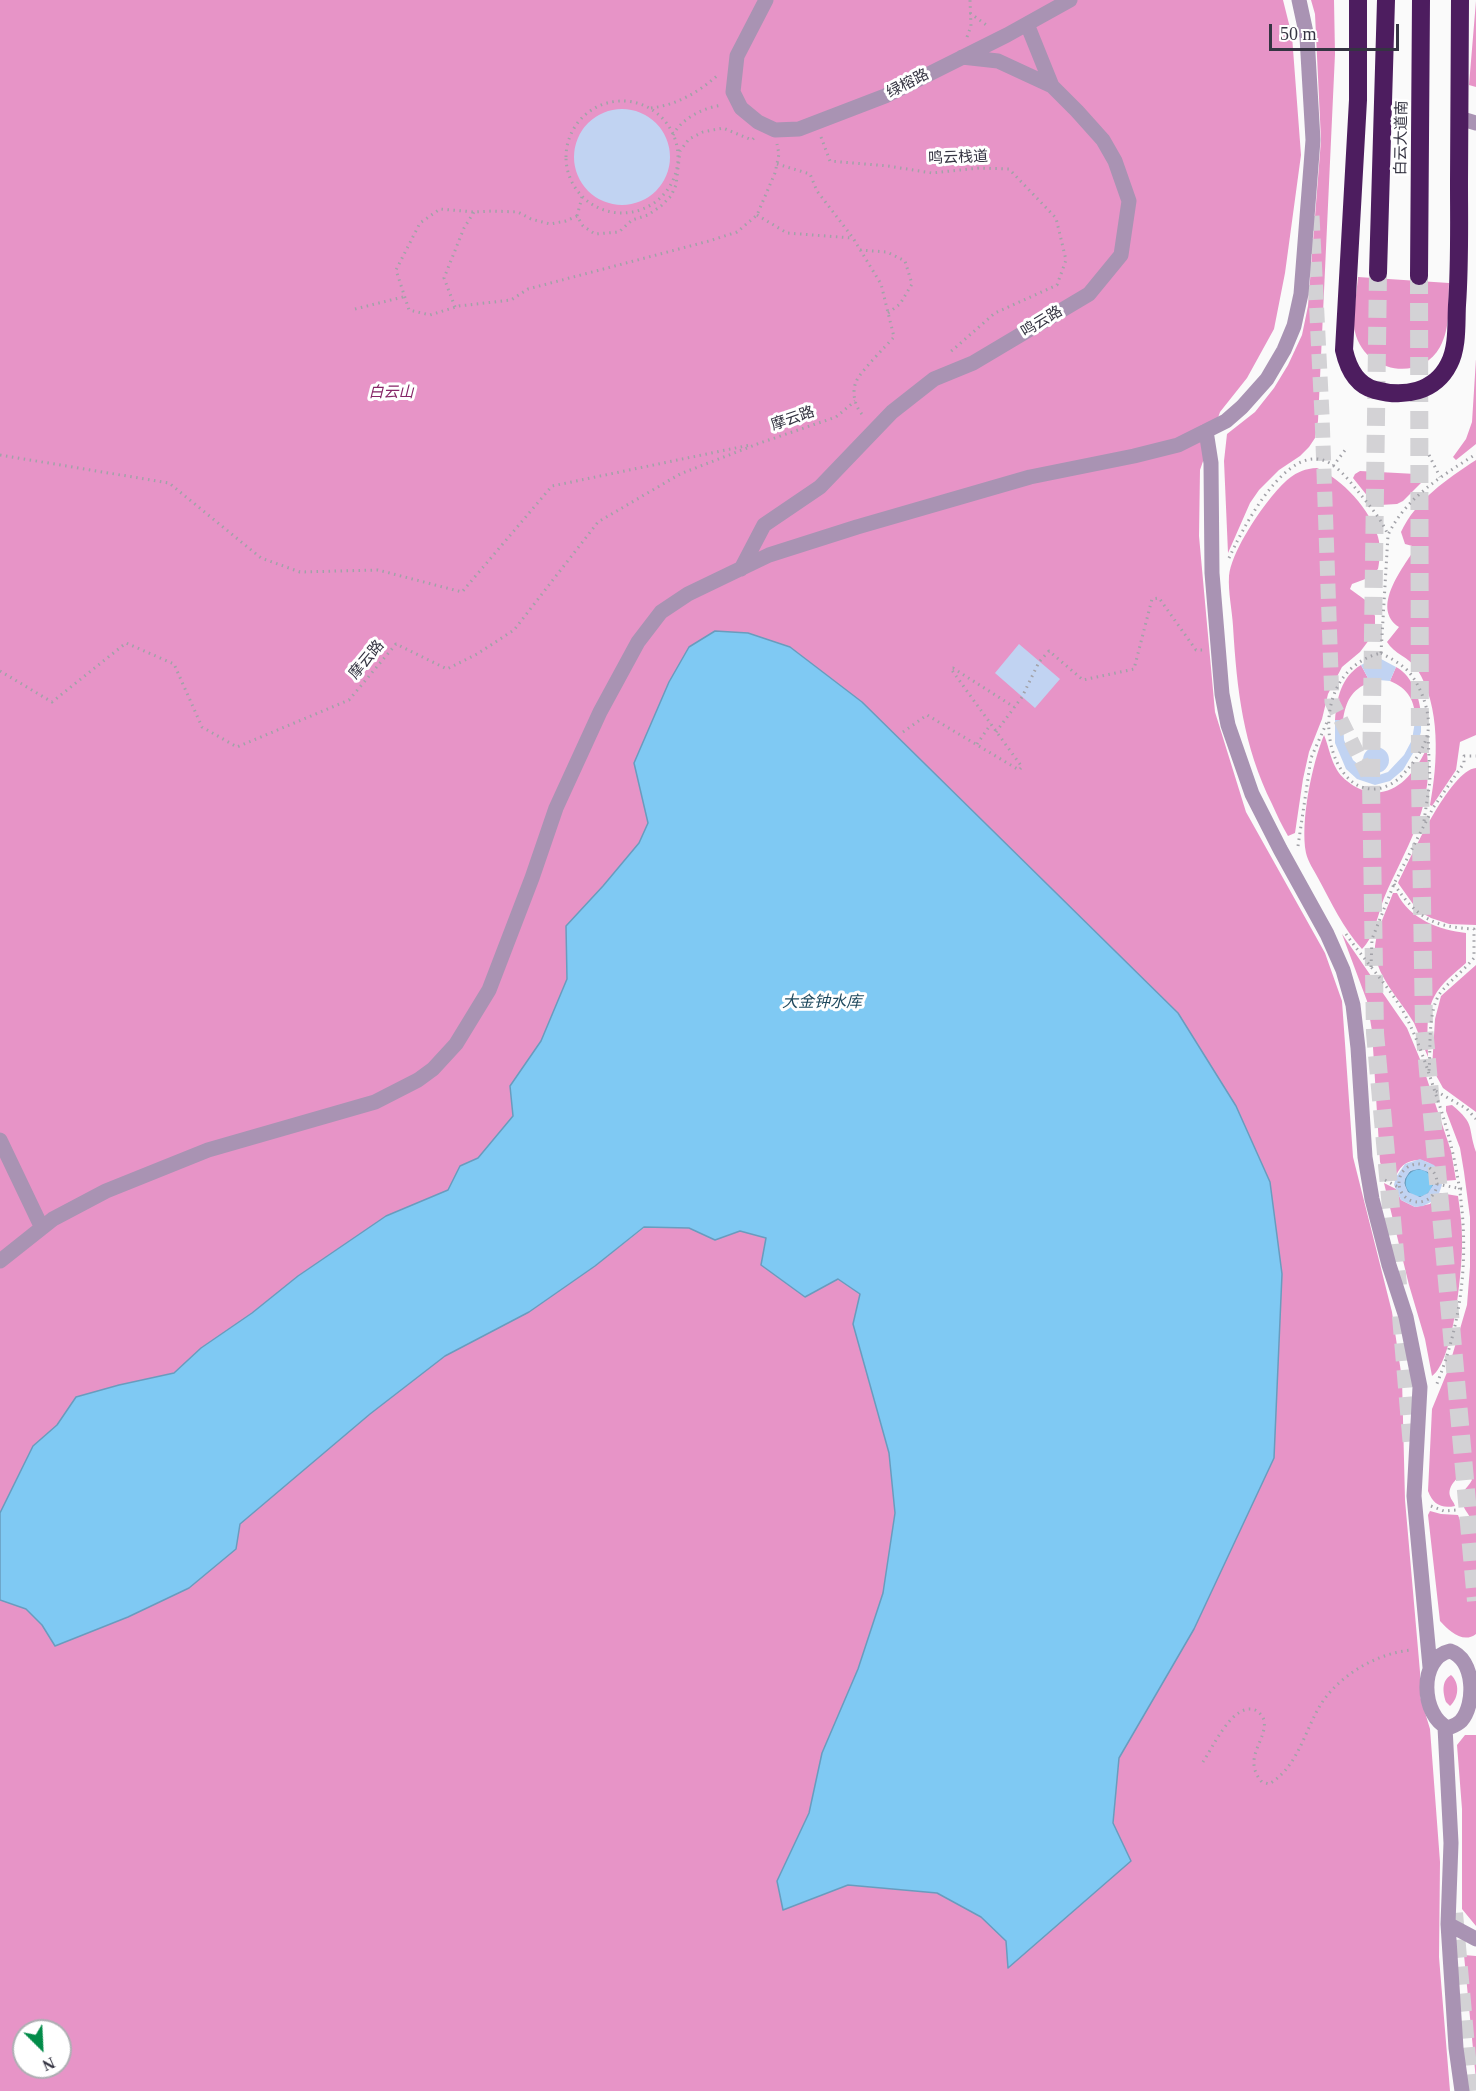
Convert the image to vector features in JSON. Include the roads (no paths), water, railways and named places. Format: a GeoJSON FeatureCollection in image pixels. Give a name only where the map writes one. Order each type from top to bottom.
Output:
{"type":"FeatureCollection","features":[{"type":"Feature","properties":{"kind":"highway"},"geometry":{"type":"LineString","coordinates":[[1358,0],[1358,100],[1344,350],[1348,366],[1354,376],[1368,388],[1385,393],[1415,392],[1435,383],[1451,361],[1454,351],[1468,120],[1460,0]]}},
{"type":"Feature","properties":{"kind":"highway","name":"白云大道南"},"geometry":{"type":"LineString","coordinates":[[1378,273],[1386,0]]}},
{"type":"Feature","properties":{"kind":"highway","name":"白云大道南"},"geometry":{"type":"LineString","coordinates":[[1419,276],[1421,0]]}},
{"type":"Feature","properties":{"kind":"street","name":"绿榕路"},"geometry":{"type":"LineString","coordinates":[[766,0],[737,56],[733,92],[741,108],[770,128],[799,129],[885,96],[1070,0]]}},
{"type":"Feature","properties":{"kind":"street"},"geometry":{"type":"LineString","coordinates":[[0,1261],[53,1219],[106,1191],[208,1150],[375,1102],[418,1080],[433,1069],[456,1044],[489,990],[556,808],[600,712],[639,642],[660,612],[688,594],[769,555],[1030,477],[1178,445],[1226,421],[1242,407],[1267,379],[1284,350],[1294,326],[1301,294],[1313,140],[1307,37],[1299,0]]}},
{"type":"Feature","properties":{"kind":"street"},"geometry":{"type":"LineString","coordinates":[[1027,24],[1052,86]]}},
{"type":"Feature","properties":{"kind":"street","name":"鸣云路"},"geometry":{"type":"LineString","coordinates":[[741,569],[764,525],[820,487],[892,412],[934,379],[973,363],[1089,294],[1121,255],[1129,201],[1115,160],[1103,140],[1052,86],[998,62],[962,57]]}},
{"type":"Feature","properties":{"kind":"street"},"geometry":{"type":"LineString","coordinates":[[1206,431],[1211,463],[1212,573],[1222,694],[1228,725],[1252,794],[1327,934],[1343,970],[1353,1005],[1365,1157],[1372,1199],[1389,1265],[1406,1317],[1420,1387],[1414,1496],[1430,1667],[1427,1690],[1433,1715],[1440,1725],[1448,1728],[1457,1725],[1470,1716],[1472,1690],[1469,1661],[1457,1653],[1443,1652],[1430,1667]]}},
{"type":"Feature","properties":{"kind":"street"},"geometry":{"type":"LineString","coordinates":[[0,1140],[42,1228]]}},
{"type":"Feature","properties":{"kind":"street"},"geometry":{"type":"LineString","coordinates":[[1445,1726],[1451,1844],[1448,1924],[1456,2048],[1462,2091]]}},
{"type":"Feature","properties":{"kind":"street"},"geometry":{"type":"LineString","coordinates":[[1448,1924],[1476,1939]]}},
{"type":"Feature","properties":{"kind":"water","name":"大金钟水库"},"geometry":{"type":"Polygon","coordinates":[[[715,631],[748,633],[790,647],[862,702],[1178,1013],[1236,1106],[1270,1182],[1282,1274],[1274,1458],[1194,1629],[1119,1758],[1113,1823],[1131,1861],[1008,1968],[1006,1941],[981,1917],[937,1893],[848,1885],[783,1910],[777,1881],[809,1813],[822,1753],[858,1669],[883,1593],[895,1513],[889,1453],[853,1324],[860,1294],[838,1279],[805,1297],[761,1265],[766,1238],[740,1231],[715,1240],[689,1228],[644,1227],[595,1266],[529,1312],[445,1356],[370,1414],[240,1524],[236,1549],[189,1588],[128,1617],[55,1646],[42,1625],[26,1609],[0,1600],[0,1513],[33,1446],[57,1425],[76,1397],[174,1373],[201,1348],[252,1313],[298,1276],[386,1216],[448,1190],[460,1166],[478,1158],[513,1116],[510,1086],[541,1041],[567,979],[566,926],[639,843],[648,823],[634,763],[669,682],[689,647],[715,631]]]}},
{"type":"Feature","properties":{"kind":"water"},"geometry":{"type":"Polygon","coordinates":[[[1419,1169],[1429,1173],[1433,1183],[1429,1193],[1419,1197],[1409,1193],[1405,1183],[1409,1173],[1419,1169]]]}},
{"type":"Feature","properties":{"kind":"tunnel"},"geometry":{"type":"LineString","coordinates":[[1312,216],[1322,415],[1332,702],[1371,781]]}},
{"type":"Feature","properties":{"kind":"tunnel"},"geometry":{"type":"LineString","coordinates":[[1378,273],[1371,781],[1375,1033],[1398,1285]]}},
{"type":"Feature","properties":{"kind":"tunnel"},"geometry":{"type":"LineString","coordinates":[[1419,276],[1420,776],[1424,1027],[1476,1601]]}},
{"type":"Feature","properties":{"kind":"tunnel"},"geometry":{"type":"LineString","coordinates":[[1401,1316],[1412,1447]]}},
{"type":"Feature","properties":{"kind":"tunnel"},"geometry":{"type":"LineString","coordinates":[[1454,1913],[1470,2091]]}},
{"type":"Feature","properties":{"kind":"park label","name":"白云山"},"geometry":{"type":"Point","coordinates":[391,393]}}]}
